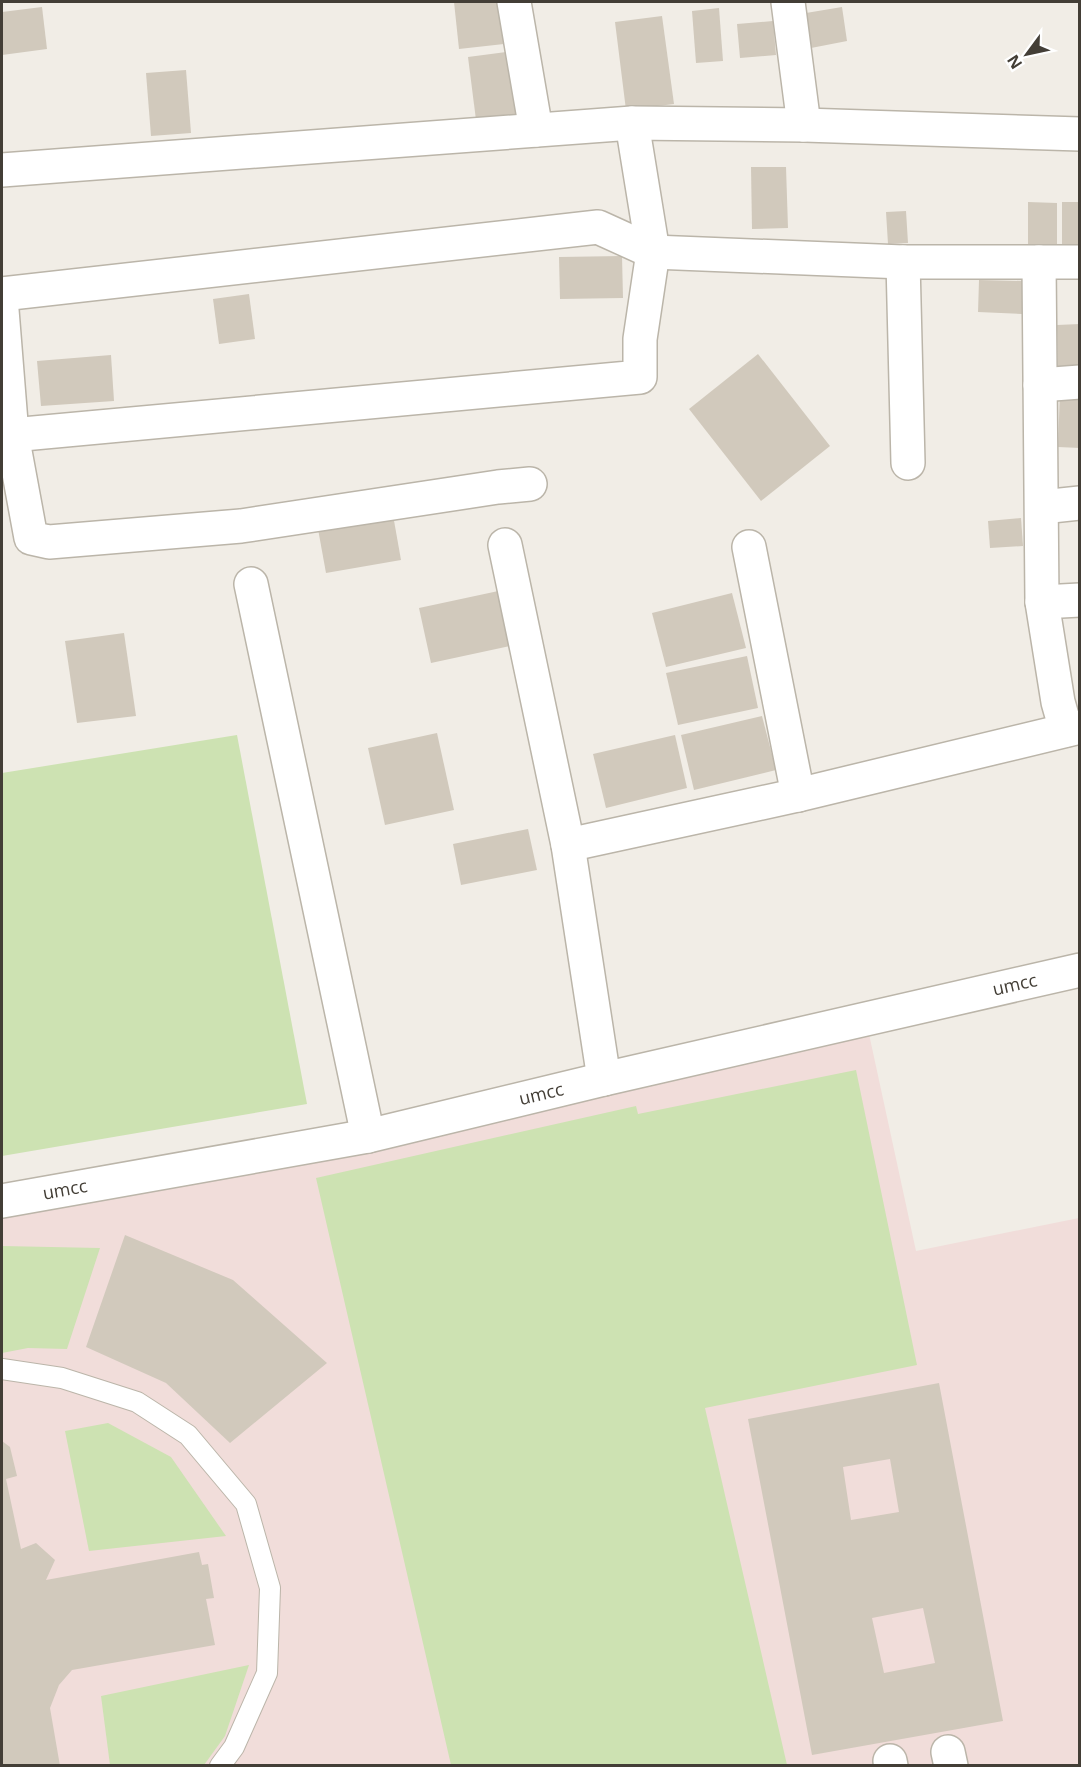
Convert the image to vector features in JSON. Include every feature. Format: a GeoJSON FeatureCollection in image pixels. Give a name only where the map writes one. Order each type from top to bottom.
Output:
{"type":"FeatureCollection","features":[{"type":"Feature","properties":{"kind":"street"},"geometry":{"type":"LineString","coordinates":[[514,2],[536,130]]}},
{"type":"Feature","properties":{"kind":"street"},"geometry":{"type":"LineString","coordinates":[[788,2],[804,125]]}},
{"type":"Feature","properties":{"kind":"street"},"geometry":{"type":"LineString","coordinates":[[12,435],[640,377],[640,339],[653,252],[632,123]]}},
{"type":"Feature","properties":{"kind":"street"},"geometry":{"type":"LineString","coordinates":[[2,170],[632,123],[804,125],[1080,134]]}},
{"type":"Feature","properties":{"kind":"street"},"geometry":{"type":"LineString","coordinates":[[2,294],[598,227],[653,252],[903,262],[1080,262]]}},
{"type":"Feature","properties":{"kind":"street"},"geometry":{"type":"LineString","coordinates":[[903,262],[908,463]]}},
{"type":"Feature","properties":{"kind":"street"},"geometry":{"type":"LineString","coordinates":[[568,845],[798,795],[1073,729],[1059,702],[1042,602],[1039,262]]}},
{"type":"Feature","properties":{"kind":"street"},"geometry":{"type":"LineString","coordinates":[[2,310],[12,435],[31,538],[49,542],[241,526],[530,484]]}},
{"type":"Feature","properties":{"kind":"street"},"geometry":{"type":"LineString","coordinates":[[1040,385],[1080,382]]}},
{"type":"Feature","properties":{"kind":"street"},"geometry":{"type":"LineString","coordinates":[[1042,507],[1080,503]]}},
{"type":"Feature","properties":{"kind":"street"},"geometry":{"type":"LineString","coordinates":[[505,545],[568,845],[604,1079]]}},
{"type":"Feature","properties":{"kind":"street"},"geometry":{"type":"LineString","coordinates":[[749,547],[798,795]]}},
{"type":"Feature","properties":{"kind":"street"},"geometry":{"type":"LineString","coordinates":[[251,584],[368,1136]]}},
{"type":"Feature","properties":{"kind":"street"},"geometry":{"type":"LineString","coordinates":[[1042,602],[1080,600]]}},
{"type":"Feature","properties":{"kind":"street","name":"umcc"},"geometry":{"type":"LineString","coordinates":[[2,1201],[368,1136],[604,1079],[1080,970]]}},
{"type":"Feature","properties":{"kind":"lane"},"geometry":{"type":"LineString","coordinates":[[2,1369],[62,1378],[137,1402],[188,1435],[246,1504],[270,1588],[267,1673],[234,1747],[220,1766]]}},
{"type":"Feature","properties":{"kind":"shaded area"},"geometry":{"type":"Polygon","coordinates":[[[869,1034],[916,1251],[1079,1218],[1079,1765],[2,1765],[2,1214],[869,1034]]]}},
{"type":"Feature","properties":{"kind":"green space"},"geometry":{"type":"Polygon","coordinates":[[[237,735],[307,1104],[2,1156],[2,773],[237,735]]]}},
{"type":"Feature","properties":{"kind":"green space"},"geometry":{"type":"Polygon","coordinates":[[[856,1070],[917,1365],[705,1408],[787,1765],[451,1765],[316,1178],[636,1106],[638,1114],[856,1070]]]}},
{"type":"Feature","properties":{"kind":"green space"},"geometry":{"type":"Polygon","coordinates":[[[2,1246],[100,1248],[67,1349],[28,1348],[2,1353],[2,1246]]]}},
{"type":"Feature","properties":{"kind":"green space"},"geometry":{"type":"Polygon","coordinates":[[[108,1423],[171,1457],[226,1536],[89,1551],[65,1431],[108,1423]]]}},
{"type":"Feature","properties":{"kind":"green space"},"geometry":{"type":"Polygon","coordinates":[[[249,1665],[225,1736],[204,1765],[110,1765],[101,1696],[249,1665]]]}},
{"type":"Feature","properties":{"kind":"building"},"geometry":{"type":"Polygon","coordinates":[[[454,2],[499,2],[504,44],[459,49],[454,2]]]}},
{"type":"Feature","properties":{"kind":"building"},"geometry":{"type":"Polygon","coordinates":[[[42,7],[47,49],[2,55],[2,12],[42,7]]]}},
{"type":"Feature","properties":{"kind":"building"},"geometry":{"type":"Polygon","coordinates":[[[842,7],[847,41],[811,48],[806,13],[842,7]]]}},
{"type":"Feature","properties":{"kind":"building"},"geometry":{"type":"Polygon","coordinates":[[[719,8],[723,61],[696,63],[692,11],[719,8]]]}},
{"type":"Feature","properties":{"kind":"building"},"geometry":{"type":"Polygon","coordinates":[[[662,16],[674,104],[626,110],[615,22],[662,16]]]}},
{"type":"Feature","properties":{"kind":"building"},"geometry":{"type":"Polygon","coordinates":[[[773,21],[776,55],[740,58],[737,24],[773,21]]]}},
{"type":"Feature","properties":{"kind":"building"},"geometry":{"type":"Polygon","coordinates":[[[514,51],[522,114],[476,120],[468,57],[514,51]]]}},
{"type":"Feature","properties":{"kind":"building"},"geometry":{"type":"Polygon","coordinates":[[[186,70],[191,133],[151,136],[146,73],[186,70]]]}},
{"type":"Feature","properties":{"kind":"building"},"geometry":{"type":"Polygon","coordinates":[[[751,167],[786,167],[788,228],[752,229],[751,167]]]}},
{"type":"Feature","properties":{"kind":"building"},"geometry":{"type":"Polygon","coordinates":[[[1028,202],[1057,203],[1057,248],[1028,248],[1028,202]]]}},
{"type":"Feature","properties":{"kind":"building"},"geometry":{"type":"Polygon","coordinates":[[[1062,202],[1080,202],[1080,250],[1062,250],[1062,202]]]}},
{"type":"Feature","properties":{"kind":"building"},"geometry":{"type":"Polygon","coordinates":[[[906,211],[908,243],[888,244],[886,212],[906,211]]]}},
{"type":"Feature","properties":{"kind":"building"},"geometry":{"type":"Polygon","coordinates":[[[622,256],[623,298],[560,299],[559,257],[622,256]]]}},
{"type":"Feature","properties":{"kind":"building"},"geometry":{"type":"Polygon","coordinates":[[[979,280],[1023,281],[1022,314],[978,312],[979,280]]]}},
{"type":"Feature","properties":{"kind":"building"},"geometry":{"type":"Polygon","coordinates":[[[249,294],[255,339],[219,344],[213,299],[249,294]]]}},
{"type":"Feature","properties":{"kind":"building"},"geometry":{"type":"Polygon","coordinates":[[[1080,324],[1080,369],[1058,370],[1057,325],[1080,324]]]}},
{"type":"Feature","properties":{"kind":"building"},"geometry":{"type":"Polygon","coordinates":[[[758,354],[830,446],[761,501],[689,409],[758,354]]]}},
{"type":"Feature","properties":{"kind":"building"},"geometry":{"type":"Polygon","coordinates":[[[111,355],[114,401],[41,406],[37,361],[111,355]]]}},
{"type":"Feature","properties":{"kind":"building"},"geometry":{"type":"Polygon","coordinates":[[[1060,391],[1080,392],[1080,448],[1058,447],[1060,391]]]}},
{"type":"Feature","properties":{"kind":"building"},"geometry":{"type":"Polygon","coordinates":[[[393,515],[401,560],[326,573],[318,529],[393,515]]]}},
{"type":"Feature","properties":{"kind":"building"},"geometry":{"type":"Polygon","coordinates":[[[1021,518],[1023,546],[990,548],[988,521],[1021,518]]]}},
{"type":"Feature","properties":{"kind":"building"},"geometry":{"type":"Polygon","coordinates":[[[503,590],[515,645],[431,663],[419,608],[503,590]]]}},
{"type":"Feature","properties":{"kind":"building"},"geometry":{"type":"Polygon","coordinates":[[[732,593],[746,648],[666,667],[652,613],[732,593]]]}},
{"type":"Feature","properties":{"kind":"building"},"geometry":{"type":"Polygon","coordinates":[[[124,633],[136,716],[77,723],[65,641],[124,633]]]}},
{"type":"Feature","properties":{"kind":"building"},"geometry":{"type":"Polygon","coordinates":[[[747,656],[758,708],[678,725],[666,673],[747,656]]]}},
{"type":"Feature","properties":{"kind":"building"},"geometry":{"type":"Polygon","coordinates":[[[762,716],[776,770],[694,790],[681,735],[762,716]]]}},
{"type":"Feature","properties":{"kind":"building"},"geometry":{"type":"Polygon","coordinates":[[[437,733],[454,810],[385,825],[368,748],[437,733]]]}},
{"type":"Feature","properties":{"kind":"building"},"geometry":{"type":"Polygon","coordinates":[[[675,735],[687,788],[606,808],[593,754],[675,735]]]}},
{"type":"Feature","properties":{"kind":"building"},"geometry":{"type":"Polygon","coordinates":[[[528,829],[537,870],[461,885],[453,844],[528,829]]]}},
{"type":"Feature","properties":{"kind":"building"},"geometry":{"type":"Polygon","coordinates":[[[125,1235],[233,1280],[327,1363],[230,1443],[166,1383],[86,1347],[125,1235]]]}},
{"type":"Feature","properties":{"kind":"building"},"geometry":{"type":"Polygon","coordinates":[[[939,1383],[1003,1721],[812,1755],[748,1419],[939,1383]],[[890,1459],[843,1467],[851,1520],[899,1512],[890,1459]],[[923,1608],[872,1618],[884,1673],[935,1663],[923,1608]]]}},
{"type":"Feature","properties":{"kind":"building"},"geometry":{"type":"Polygon","coordinates":[[[2,1441],[10,1447],[17,1476],[6,1479],[21,1549],[36,1543],[55,1560],[46,1580],[199,1552],[202,1565],[208,1564],[214,1598],[206,1599],[215,1645],[72,1670],[59,1685],[50,1708],[60,1766],[2,1766],[2,1441]]]}}]}
